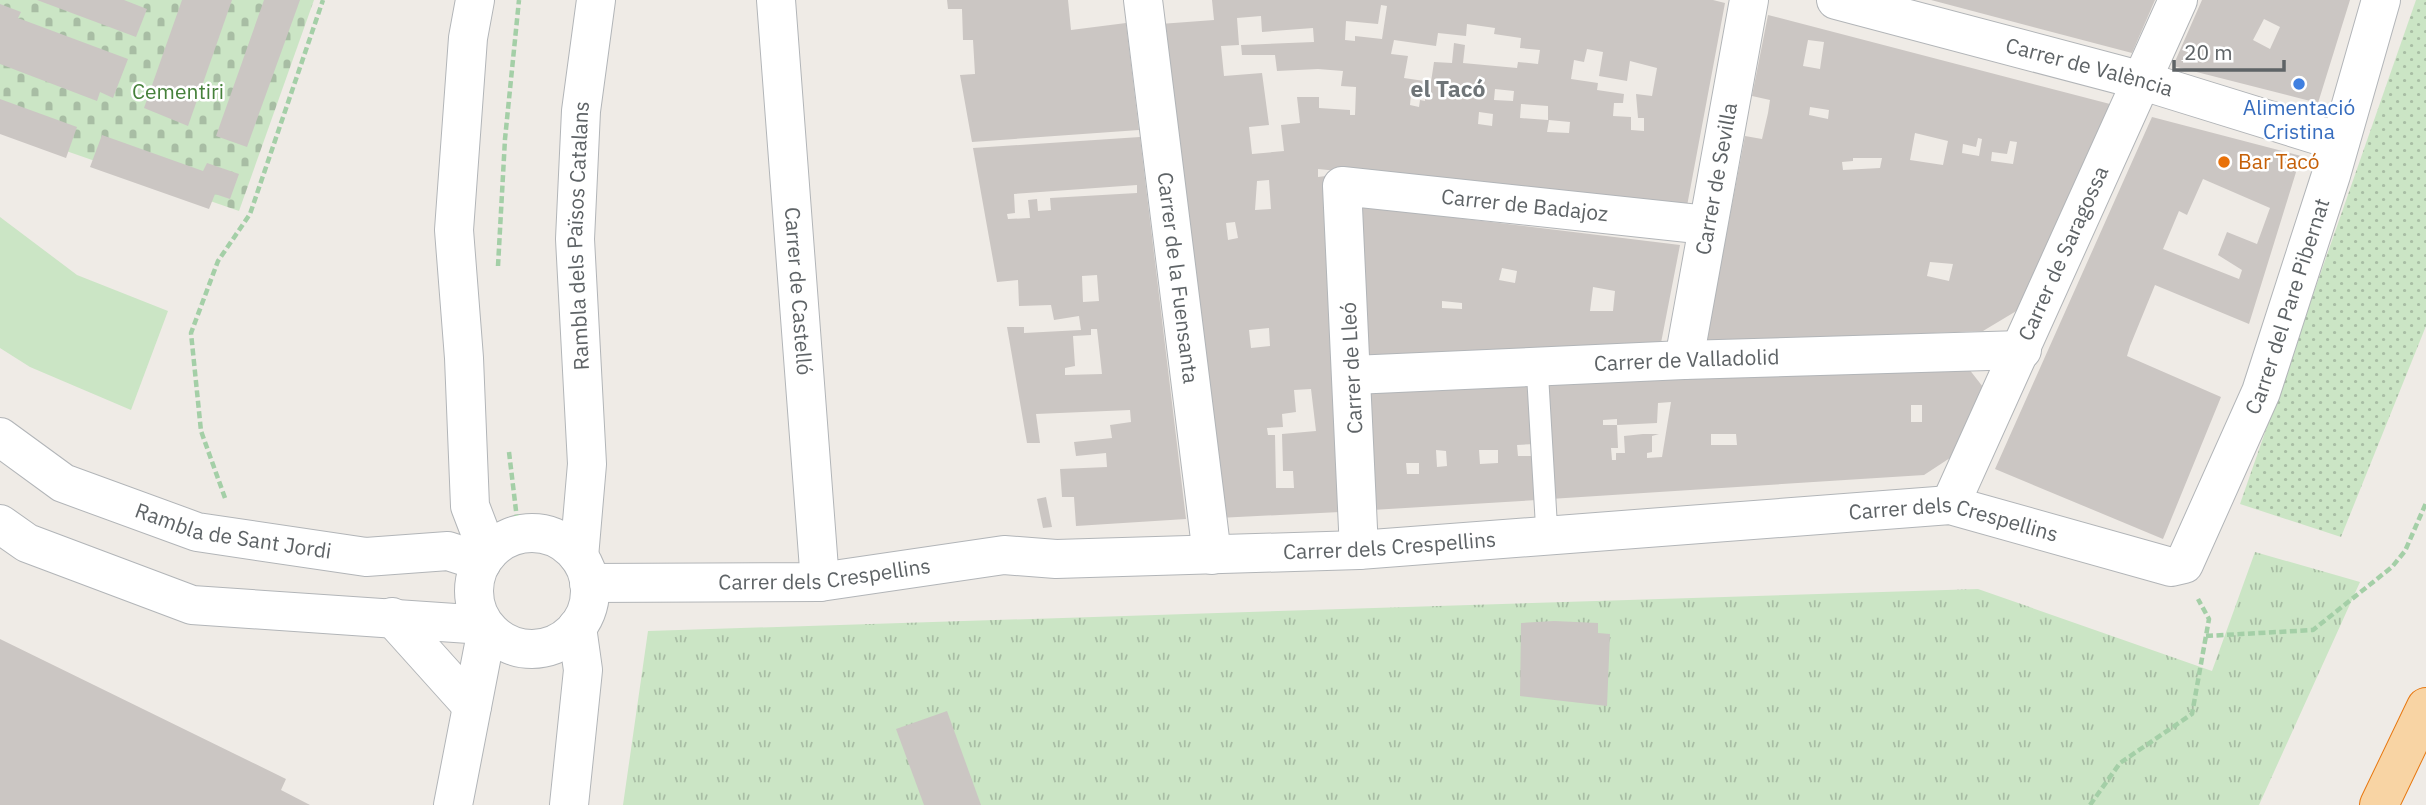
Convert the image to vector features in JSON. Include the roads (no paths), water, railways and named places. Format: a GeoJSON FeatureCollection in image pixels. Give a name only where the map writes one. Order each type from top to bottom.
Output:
{"type":"FeatureCollection","features":[{"type":"Feature","properties":{"kind":"highway"},"geometry":{"type":"LineString","coordinates":[[2379,805],[2426,707]]}},
{"type":"Feature","properties":{"kind":"street"},"geometry":{"type":"LineString","coordinates":[[453,805],[486,627],[474,593],[485,557],[470,506],[464,358],[454,230],[468,38],[475,0]]}},
{"type":"Feature","properties":{"kind":"street","name":"Rambla dels Països Catalans"},"geometry":{"type":"LineString","coordinates":[[584,570],[587,464],[575,239],[582,111],[596,0]]}},
{"type":"Feature","properties":{"kind":"street","name":"Carrer de Castelló"},"geometry":{"type":"LineString","coordinates":[[776,0],[820,582]]}},
{"type":"Feature","properties":{"kind":"street","name":"Carrer de la Fuensanta"},"geometry":{"type":"LineString","coordinates":[[1143,0],[1212,555]]}},
{"type":"Feature","properties":{"kind":"street","name":"Carrer de Sevilla"},"geometry":{"type":"LineString","coordinates":[[1684,360],[1749,0]]}},
{"type":"Feature","properties":{"kind":"street","name":"Carrer de València"},"geometry":{"type":"LineString","coordinates":[[1836,0],[2143,81],[2340,142]]}},
{"type":"Feature","properties":{"kind":"street","name":"Carrer de Saragossa"},"geometry":{"type":"LineString","coordinates":[[1950,505],[2022,351],[2178,0]]}},
{"type":"Feature","properties":{"kind":"street","name":"Carrer del Pare Pibernat"},"geometry":{"type":"LineString","coordinates":[[2184,564],[2260,392],[2340,142],[2381,0]]}},
{"type":"Feature","properties":{"kind":"street","name":"Carrer de Badajoz"},"geometry":{"type":"LineString","coordinates":[[1342,186],[1707,225]]}},
{"type":"Feature","properties":{"kind":"street","name":"Carrer de Lleó"},"geometry":{"type":"LineString","coordinates":[[1342,186],[1353,375],[1359,550]]}},
{"type":"Feature","properties":{"kind":"street","name":"Carrer de Valladolid"},"geometry":{"type":"LineString","coordinates":[[1353,375],[1684,360],[2022,351]]}},
{"type":"Feature","properties":{"kind":"street","name":"Rambla de Sant Jordi"},"geometry":{"type":"LineString","coordinates":[[0,437],[63,483],[197,532],[366,557],[448,551],[485,557]]}},
{"type":"Feature","properties":{"kind":"street","name":"Carrer dels Crespellins"},"geometry":{"type":"LineString","coordinates":[[584,570],[820,582],[1004,555],[1056,559],[1359,550],[1950,505],[2171,567],[2184,564]]}},
{"type":"Feature","properties":{"kind":"street"},"geometry":{"type":"LineString","coordinates":[[0,524],[27,543],[192,605],[392,617],[486,627],[509,645],[530,649],[551,646],[577,627],[589,602],[584,570],[559,540],[534,533],[507,539],[485,557]]}},
{"type":"Feature","properties":{"kind":"street"},"geometry":{"type":"LineString","coordinates":[[392,617],[472,706]]}},
{"type":"Feature","properties":{"kind":"street"},"geometry":{"type":"LineString","coordinates":[[569,805],[583,670],[577,627]]}},
{"type":"Feature","properties":{"kind":"lane"},"geometry":{"type":"LineString","coordinates":[[1537,366],[1547,535]]}},
{"type":"Feature","properties":{"kind":"place","name":"Alimentació Cristina"},"geometry":{"type":"Point","coordinates":[2299,84]}},
{"type":"Feature","properties":{"kind":"place","name":"Bar Tacó"},"geometry":{"type":"Point","coordinates":[2224,162]}},
{"type":"Feature","properties":{"kind":"district","name":"el Tacó"},"geometry":{"type":"Point","coordinates":[1448,89]}},
{"type":"Feature","properties":{"kind":"park label","name":"Cementiri"},"geometry":{"type":"Point","coordinates":[178,92]}}]}
